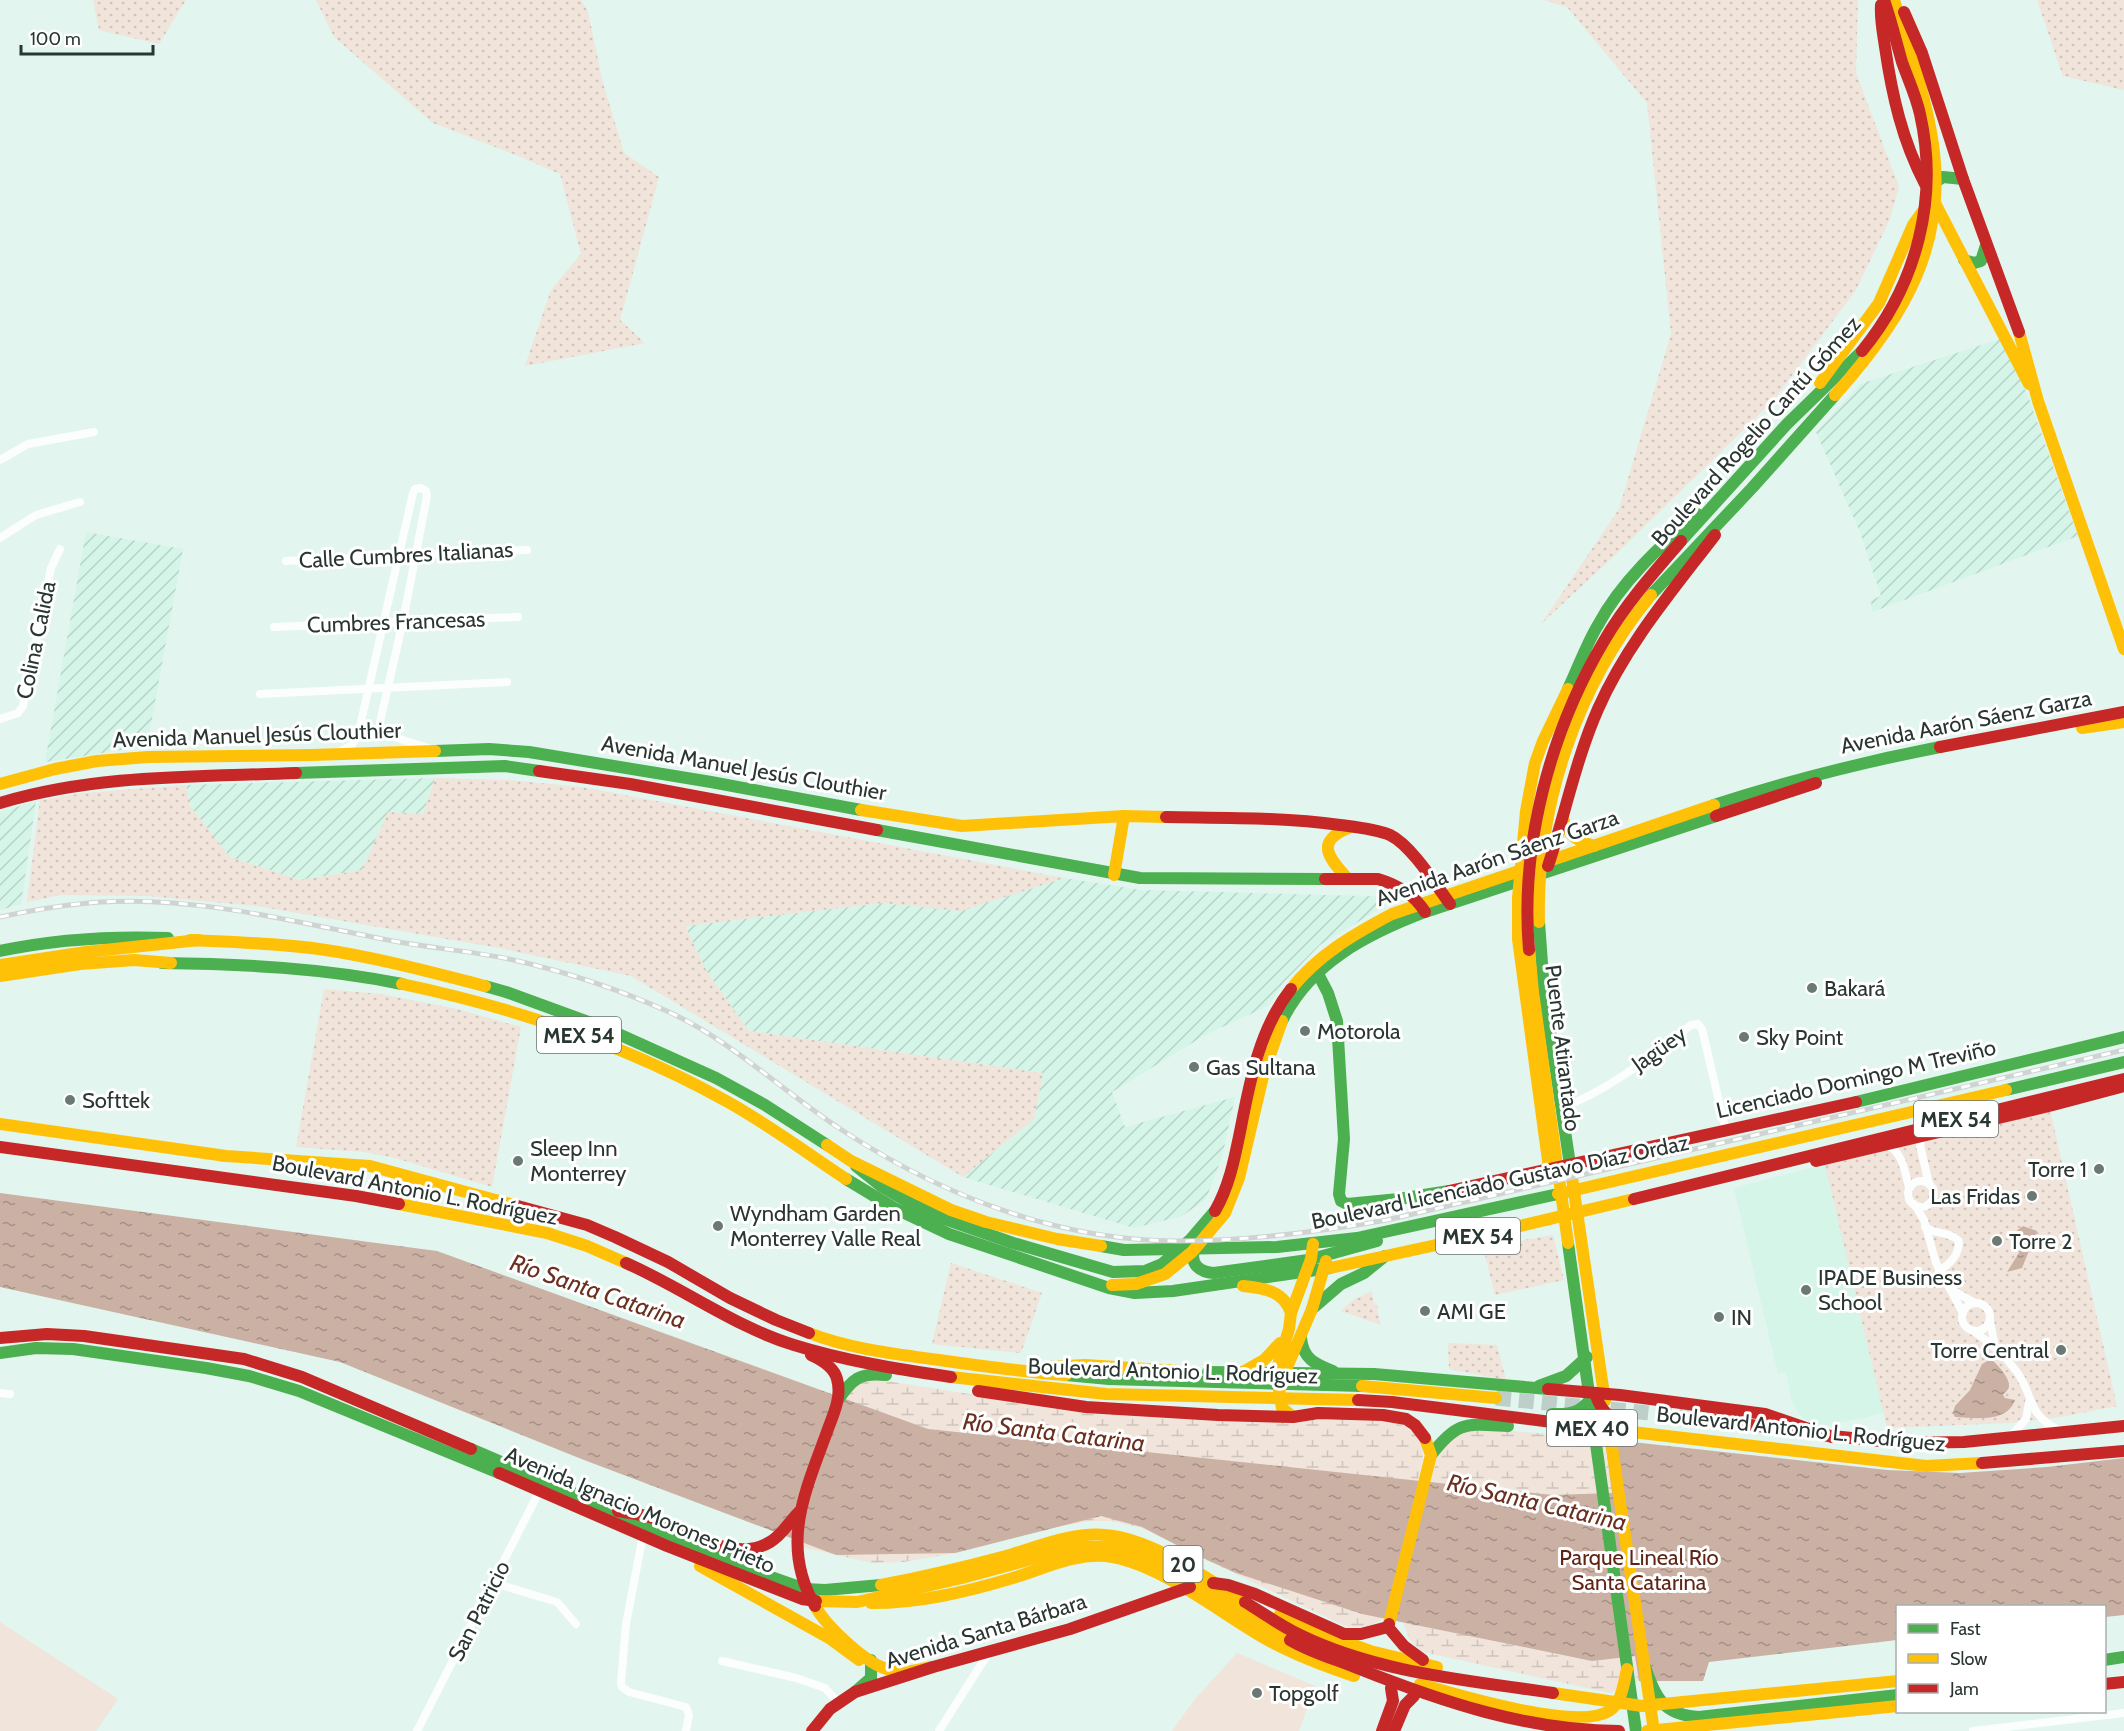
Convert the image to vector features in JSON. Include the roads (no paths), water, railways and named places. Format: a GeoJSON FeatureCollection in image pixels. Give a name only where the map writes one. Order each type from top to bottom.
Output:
{"type":"FeatureCollection","features":[{"type":"Feature","properties":{"kind":"main road","name":"Boulevard Rogelio Cantú Gómez"},"geometry":{"type":"LineString","coordinates":[[1883,0],[1904,51]]}},
{"type":"Feature","properties":{"kind":"main road","name":"Boulevard Rogelio Cantú Gómez"},"geometry":{"type":"LineString","coordinates":[[1883,0],[1881,13],[1887,66],[1896,112],[1909,154],[2038,401]]}},
{"type":"Feature","properties":{"kind":"main road","name":"Boulevard Rogelio Cantú Gómez"},"geometry":{"type":"LineString","coordinates":[[1640,599],[1741,500],[1865,363],[1884,330],[1907,279],[1918,244],[1926,200],[1926,153],[1920,113],[1904,51],[1896,0]]}},
{"type":"Feature","properties":{"kind":"main road","name":"Boulevard Rogelio Cantú Gómez"},"geometry":{"type":"LineString","coordinates":[[1896,0],[1922,53],[1963,179],[2024,345],[2038,401],[2124,649]]}},
{"type":"Feature","properties":{"kind":"main road"},"geometry":{"type":"LineString","coordinates":[[1802,408],[1879,303],[1913,225],[1931,194],[1932,184],[1947,177],[1963,179]]}},
{"type":"Feature","properties":{"kind":"main road"},"geometry":{"type":"LineString","coordinates":[[1964,260],[1974,263],[1981,261],[1986,244]]}},
{"type":"Feature","properties":{"kind":"main road","name":"Boulevard Rogelio Cantú Gómez"},"geometry":{"type":"LineString","coordinates":[[1640,599],[1739,477],[1802,408],[1884,330]]}},
{"type":"Feature","properties":{"kind":"main road"},"geometry":{"type":"LineString","coordinates":[[1549,1168],[1518,939],[1518,898],[1526,811],[1536,763],[1543,741],[1598,624],[1610,605],[1666,541],[1739,477]]}},
{"type":"Feature","properties":{"kind":"main road"},"geometry":{"type":"LineString","coordinates":[[1741,500],[1658,608],[1626,655],[1599,708],[1581,751],[1563,819],[1542,882],[1533,936],[1536,974],[1566,1193],[1595,1393],[1599,1406],[1616,1422],[1757,1438],[1785,1446],[1793,1452]]}},
{"type":"Feature","properties":{"kind":"main road","name":"Puente Atirantado"},"geometry":{"type":"LineString","coordinates":[[1640,599],[1605,661],[1575,724],[1558,778],[1545,839],[1539,893],[1538,935],[1574,1202],[1645,1667]]}},
{"type":"Feature","properties":{"kind":"main road","name":"Puente Atirantado"},"geometry":{"type":"LineString","coordinates":[[1636,1731],[1533,992],[1527,893],[1534,838],[1546,776],[1564,722],[1595,657],[1640,599]]}},
{"type":"Feature","properties":{"kind":"main road","name":"Avenida Aarón Sáenz Garza"},"geometry":{"type":"LineString","coordinates":[[851,1161],[869,1179],[885,1190],[928,1211],[983,1232],[1113,1272],[1134,1273],[1158,1267],[1172,1260],[1208,1221],[1221,1199],[1235,1156],[1253,1070],[1265,1036],[1289,992],[1314,970],[1352,945],[1423,908],[1521,876],[1594,846],[1756,791],[1854,765],[2124,712]]}},
{"type":"Feature","properties":{"kind":"main road","name":"Avenida Aarón Sáenz Garza"},"geometry":{"type":"LineString","coordinates":[[1547,866],[1836,777],[1993,744],[2124,722]]}},
{"type":"Feature","properties":{"kind":"main road"},"geometry":{"type":"LineString","coordinates":[[1543,741],[1553,738],[1570,739],[1581,751]]}},
{"type":"Feature","properties":{"kind":"main road","name":"Avenida Manuel Jesús Clouthier"},"geometry":{"type":"LineString","coordinates":[[0,784],[55,769],[97,761],[148,757],[489,749],[529,752],[711,782],[834,806],[962,826],[1124,816],[1296,819],[1352,827],[1389,835],[1398,841],[1418,861],[1448,900]]}},
{"type":"Feature","properties":{"kind":"main road","name":"Avenida Manuel Jesús Clouthier"},"geometry":{"type":"LineString","coordinates":[[0,803],[37,792],[126,779],[505,766],[558,772],[705,797],[1114,875],[1219,880],[1378,879],[1394,883],[1410,893],[1423,908]]}},
{"type":"Feature","properties":{"kind":"main road"},"geometry":{"type":"LineString","coordinates":[[1114,875],[1124,816]]}},
{"type":"Feature","properties":{"kind":"main road"},"geometry":{"type":"LineString","coordinates":[[1563,819],[1566,831],[1571,837],[1594,846]]}},
{"type":"Feature","properties":{"kind":"main road"},"geometry":{"type":"LineString","coordinates":[[1347,878],[1329,858],[1328,845],[1335,833],[1352,827]]}},
{"type":"Feature","properties":{"kind":"main road","name":"Avenida Aarón Sáenz Garza"},"geometry":{"type":"LineString","coordinates":[[1448,900],[1505,886],[1521,876]]}},
{"type":"Feature","properties":{"kind":"main road"},"geometry":{"type":"LineString","coordinates":[[1505,886],[1514,890],[1518,898]]}},
{"type":"Feature","properties":{"kind":"main road","name":"Boulevard Licenciado Gustavo Díaz Ordaz"},"geometry":{"type":"LineString","coordinates":[[0,951],[57,940],[111,937],[199,940],[318,949],[405,965],[516,996],[606,1028],[716,1078],[765,1105],[851,1161],[951,1210],[1058,1239],[1124,1250],[1240,1249],[1329,1242],[1566,1193],[2124,1062]]}},
{"type":"Feature","properties":{"kind":"main road"},"geometry":{"type":"LineString","coordinates":[[0,965],[86,952],[199,940]]}},
{"type":"Feature","properties":{"kind":"main road","name":"Boulevard Licenciado Gustavo Díaz Ordaz"},"geometry":{"type":"LineString","coordinates":[[0,978],[91,963],[134,960],[234,964],[319,971],[404,984],[503,1007],[641,1059],[726,1101],[876,1197],[926,1224],[954,1236],[1118,1291],[1145,1293],[1217,1285],[1309,1265],[1324,1269],[1473,1237],[1727,1178],[2124,1079]]}},
{"type":"Feature","properties":{"kind":"main road"},"geometry":{"type":"LineString","coordinates":[[1314,970],[1328,993],[1337,1021],[1344,1139],[1339,1194],[1343,1203],[1364,1203],[1436,1193],[1476,1186],[1549,1168],[1564,1170]]}},
{"type":"Feature","properties":{"kind":"main road","name":"Avenida Aarón Sáenz Garza"},"geometry":{"type":"LineString","coordinates":[[1099,1284],[1120,1286],[1157,1280],[1178,1267],[1216,1226],[1232,1200],[1276,1037],[1293,1001],[1314,970]]}},
{"type":"Feature","properties":{"kind":"main road","name":"Licenciado Domingo M Treviño"},"geometry":{"type":"LineString","coordinates":[[1564,1170],[1881,1097],[2124,1037]]}},
{"type":"Feature","properties":{"kind":"main road","name":"Boulevard Licenciado Gustavo Díaz Ordaz"},"geometry":{"type":"LineString","coordinates":[[1788,1161],[1818,1160],[1887,1145],[2054,1106],[2124,1086]]}},
{"type":"Feature","properties":{"kind":"main road","name":"Boulevard Antonio L. Rodríguez"},"geometry":{"type":"LineString","coordinates":[[0,1124],[226,1156],[339,1163],[391,1170],[562,1217],[596,1229],[668,1262],[744,1305],[776,1320],[822,1338],[880,1352],[1026,1372],[1109,1379],[1310,1383],[1496,1398]]}},
{"type":"Feature","properties":{"kind":"main road"},"geometry":{"type":"LineString","coordinates":[[1788,1161],[1787,1156],[1790,1151],[1818,1142],[1827,1132]]}},
{"type":"Feature","properties":{"kind":"main road","name":"Boulevard Antonio L. Rodríguez"},"geometry":{"type":"LineString","coordinates":[[0,1147],[356,1196],[547,1233],[587,1246],[646,1272],[741,1323],[793,1345],[843,1359],[980,1382],[1106,1394],[1392,1402],[1793,1452],[1926,1466],[1987,1464],[2124,1451]]}},
{"type":"Feature","properties":{"kind":"main road"},"geometry":{"type":"LineString","coordinates":[[1194,1250],[1192,1258],[1195,1265],[1202,1271],[1210,1273],[1309,1265],[1327,1256],[1375,1242],[1400,1228]]}},
{"type":"Feature","properties":{"kind":"main road"},"geometry":{"type":"LineString","coordinates":[[1312,1309],[1329,1242]]}},
{"type":"Feature","properties":{"kind":"main road"},"geometry":{"type":"LineString","coordinates":[[1291,1313],[1309,1265],[1313,1244]]}},
{"type":"Feature","properties":{"kind":"main road"},"geometry":{"type":"LineString","coordinates":[[1243,1372],[1260,1364],[1273,1354],[1312,1309],[1341,1284],[1364,1273],[1387,1254]]}},
{"type":"Feature","properties":{"kind":"main road"},"geometry":{"type":"LineString","coordinates":[[1217,1285],[1247,1286],[1276,1293],[1286,1300],[1306,1358],[1317,1365],[1337,1372]]}},
{"type":"Feature","properties":{"kind":"main road"},"geometry":{"type":"LineString","coordinates":[[1293,1417],[1282,1408],[1279,1392],[1280,1372],[1295,1331]]}},
{"type":"Feature","properties":{"kind":"main road","name":"Avenida Ignacio Morones Prieto"},"geometry":{"type":"LineString","coordinates":[[0,1338],[47,1334],[84,1336],[244,1359],[274,1368],[302,1377],[754,1571],[805,1589],[825,1590],[874,1586],[962,1573]]}},
{"type":"Feature","properties":{"kind":"main road"},"geometry":{"type":"LineString","coordinates":[[793,1345],[832,1369],[838,1385],[838,1400]]}},
{"type":"Feature","properties":{"kind":"main road","name":"Avenida Ignacio Morones Prieto"},"geometry":{"type":"LineString","coordinates":[[0,1353],[46,1347],[81,1350],[250,1376],[299,1391],[540,1490],[667,1546],[802,1599],[821,1602],[857,1602],[962,1573],[1076,1547],[1114,1547],[1131,1551],[1171,1568],[1293,1642],[1380,1678],[1442,1696]]}},
{"type":"Feature","properties":{"kind":"main road"},"geometry":{"type":"LineString","coordinates":[[1533,1387],[1571,1375],[1589,1354]]}},
{"type":"Feature","properties":{"kind":"main road"},"geometry":{"type":"LineString","coordinates":[[1026,1372],[1064,1365],[1172,1371],[1337,1372],[1533,1387],[1620,1395],[1765,1414],[1832,1437]]}},
{"type":"Feature","properties":{"kind":"main road"},"geometry":{"type":"LineString","coordinates":[[1218,1415],[1241,1411],[1253,1406],[1280,1372]]}},
{"type":"Feature","properties":{"kind":"main road"},"geometry":{"type":"LineString","coordinates":[[933,1667],[890,1671],[871,1660],[826,1623],[805,1592],[798,1563],[797,1532],[801,1510],[838,1400],[848,1384],[855,1378],[877,1374],[1028,1400],[1086,1407],[1218,1415],[1293,1417],[1318,1413],[1383,1415],[1406,1419],[1415,1425],[1424,1436],[1431,1455]]}},
{"type":"Feature","properties":{"kind":"main road"},"geometry":{"type":"LineString","coordinates":[[1432,1408],[1491,1408],[1567,1415],[1583,1410],[1595,1393]]}},
{"type":"Feature","properties":{"kind":"main road"},"geometry":{"type":"LineString","coordinates":[[1612,1419],[1608,1411],[1608,1404],[1620,1395]]}},
{"type":"Feature","properties":{"kind":"main road","name":"Boulevard Antonio L. Rodríguez"},"geometry":{"type":"LineString","coordinates":[[1711,1419],[1832,1437],[1918,1443],[2008,1439],[2124,1426]]}},
{"type":"Feature","properties":{"kind":"main road"},"geometry":{"type":"LineString","coordinates":[[1437,1667],[1408,1650],[1389,1625],[1431,1455],[1447,1434],[1464,1425],[1535,1428],[1561,1424]]}},
{"type":"Feature","properties":{"kind":"main road"},"geometry":{"type":"LineString","coordinates":[[618,1511],[649,1516],[737,1549],[758,1547],[781,1533],[801,1510]]}},
{"type":"Feature","properties":{"kind":"main road"},"geometry":{"type":"LineString","coordinates":[[912,1579],[929,1567],[939,1564],[1072,1529],[1093,1527],[1109,1528],[1147,1537],[1197,1563],[1201,1567],[1200,1577],[1183,1589]]}},
{"type":"Feature","properties":{"kind":"main road","name":"20"},"geometry":{"type":"LineString","coordinates":[[962,1573],[1074,1537],[1116,1536],[1140,1543],[1179,1562],[1299,1635],[1361,1659],[1390,1666],[1496,1685],[1642,1706],[1896,1681]]}},
{"type":"Feature","properties":{"kind":"main road"},"geometry":{"type":"LineString","coordinates":[[667,1546],[838,1644],[864,1665],[868,1672],[866,1683]]}},
{"type":"Feature","properties":{"kind":"main road"},"geometry":{"type":"LineString","coordinates":[[857,1602],[892,1604],[947,1597],[1091,1556],[1107,1556],[1149,1571],[1284,1649],[1329,1668],[1414,1696],[1442,1696],[1568,1716],[1594,1716],[1609,1712],[1616,1704],[1627,1669]]}},
{"type":"Feature","properties":{"kind":"main road","name":"Avenida Santa Bárbara"},"geometry":{"type":"LineString","coordinates":[[812,1731],[823,1717],[855,1692],[1107,1617],[1201,1584],[1231,1584],[1247,1589],[1342,1634],[1371,1633],[1389,1625]]}},
{"type":"Feature","properties":{"kind":"main road"},"geometry":{"type":"LineString","coordinates":[[1219,1611],[1223,1597],[1227,1594],[1241,1594],[1286,1617],[1370,1651],[1437,1667],[1496,1685]]}},
{"type":"Feature","properties":{"kind":"main road"},"geometry":{"type":"LineString","coordinates":[[2106,1660],[2124,1657]]}},
{"type":"Feature","properties":{"kind":"main road"},"geometry":{"type":"LineString","coordinates":[[855,1692],[871,1676],[871,1660]]}},
{"type":"Feature","properties":{"kind":"main road"},"geometry":{"type":"LineString","coordinates":[[1390,1666],[1405,1677],[1442,1696],[1533,1722],[1601,1731],[1619,1731]]}},
{"type":"Feature","properties":{"kind":"main road"},"geometry":{"type":"LineString","coordinates":[[1645,1667],[1649,1682],[1662,1706],[1681,1717],[1699,1717],[1896,1695]]}},
{"type":"Feature","properties":{"kind":"main road"},"geometry":{"type":"LineString","coordinates":[[1645,1667],[1654,1731]]}},
{"type":"Feature","properties":{"kind":"main road"},"geometry":{"type":"LineString","coordinates":[[2106,1684],[2124,1682]]}},
{"type":"Feature","properties":{"kind":"main road"},"geometry":{"type":"LineString","coordinates":[[1382,1731],[1393,1701],[1391,1688]]}},
{"type":"Feature","properties":{"kind":"main road"},"geometry":{"type":"LineString","coordinates":[[1394,1731],[1405,1705],[1414,1696]]}},
{"type":"Feature","properties":{"kind":"main road"},"geometry":{"type":"LineString","coordinates":[[1647,1731],[1692,1730],[1896,1706]]}},
{"type":"Feature","properties":{"kind":"street"},"geometry":{"type":"LineString","coordinates":[[0,460],[17,448],[28,444],[94,432]]}},
{"type":"Feature","properties":{"kind":"street"},"geometry":{"type":"LineString","coordinates":[[337,754],[356,740],[412,493],[415,489],[421,488],[426,491],[427,496],[403,621],[380,722],[383,732],[434,750]]}},
{"type":"Feature","properties":{"kind":"street"},"geometry":{"type":"LineString","coordinates":[[0,538],[36,515],[80,502]]}},
{"type":"Feature","properties":{"kind":"street","name":"Colina Calida"},"geometry":{"type":"LineString","coordinates":[[0,719],[18,712],[23,706],[51,568],[60,549]]}},
{"type":"Feature","properties":{"kind":"street","name":"Calle Cumbres Italianas"},"geometry":{"type":"LineString","coordinates":[[286,561],[527,550]]}},
{"type":"Feature","properties":{"kind":"street","name":"Cumbres Francesas"},"geometry":{"type":"LineString","coordinates":[[274,627],[518,616]]}},
{"type":"Feature","properties":{"kind":"street"},"geometry":{"type":"LineString","coordinates":[[260,694],[507,682]]}},
{"type":"Feature","properties":{"kind":"street","name":"Jagüey"},"geometry":{"type":"LineString","coordinates":[[1555,1110],[1573,1104],[1602,1088],[1695,1024],[1702,1029],[1726,1131]]}},
{"type":"Feature","properties":{"kind":"street"},"geometry":{"type":"LineString","coordinates":[[1922,1137],[1921,1150],[1929,1184],[1933,1191],[1924,1224]]}},
{"type":"Feature","properties":{"kind":"street"},"geometry":{"type":"LineString","coordinates":[[1887,1145],[1896,1150],[1899,1155],[1909,1188],[1909,1197],[1924,1224],[1939,1271],[1961,1310],[1965,1325],[1995,1346],[2018,1373],[2040,1418],[2048,1425],[2065,1432]]}},
{"type":"Feature","properties":{"kind":"street"},"geometry":{"type":"LineString","coordinates":[[1909,1188],[1919,1181],[1929,1184]]}},
{"type":"Feature","properties":{"kind":"street"},"geometry":{"type":"LineString","coordinates":[[1914,1204],[1921,1206],[1930,1203]]}},
{"type":"Feature","properties":{"kind":"street"},"geometry":{"type":"LineString","coordinates":[[1924,1224],[1934,1232],[1953,1235],[1959,1241],[1959,1250],[1954,1258],[1939,1271]]}},
{"type":"Feature","properties":{"kind":"street"},"geometry":{"type":"LineString","coordinates":[[1950,1288],[1972,1304],[1986,1307],[1990,1315],[1995,1346]]}},
{"type":"Feature","properties":{"kind":"street"},"geometry":{"type":"LineString","coordinates":[[1961,1310],[1972,1304]]}},
{"type":"Feature","properties":{"kind":"street"},"geometry":{"type":"LineString","coordinates":[[1973,1330],[1985,1328],[1990,1321]]}},
{"type":"Feature","properties":{"kind":"street"},"geometry":{"type":"LineString","coordinates":[[0,1393],[10,1394]]}},
{"type":"Feature","properties":{"kind":"street"},"geometry":{"type":"LineString","coordinates":[[2008,1439],[2026,1419],[2030,1401]]}},
{"type":"Feature","properties":{"kind":"street","name":"San Patricio"},"geometry":{"type":"LineString","coordinates":[[417,1731],[540,1490]]}},
{"type":"Feature","properties":{"kind":"street"},"geometry":{"type":"LineString","coordinates":[[643,1535],[627,1624],[621,1683],[622,1687],[629,1692],[686,1707],[689,1715],[686,1731]]}},
{"type":"Feature","properties":{"kind":"street"},"geometry":{"type":"LineString","coordinates":[[494,1583],[556,1602],[576,1624]]}},
{"type":"Feature","properties":{"kind":"street"},"geometry":{"type":"LineString","coordinates":[[939,1731],[989,1652]]}},
{"type":"Feature","properties":{"kind":"street"},"geometry":{"type":"LineString","coordinates":[[722,1661],[796,1678],[825,1688],[839,1703]]}},
{"type":"Feature","properties":{"kind":"street"},"geometry":{"type":"LineString","coordinates":[[1973,1731],[2124,1713]]}},
{"type":"Feature","properties":{"kind":"water","name":"Río Santa Catarina"},"geometry":{"type":"Polygon","coordinates":[[[0,1193],[437,1251],[928,1429],[1553,1495],[1612,1493],[1605,1439],[1887,1470],[1960,1473],[2047,1467],[2124,1458],[2124,1615],[2106,1617],[2106,1605],[1896,1605],[1896,1640],[1709,1662],[1703,1681],[1639,1681],[1635,1656],[1592,1661],[1362,1614],[1236,1573],[1142,1527],[1101,1516],[955,1553],[836,1555],[584,1460],[340,1362],[0,1287],[0,1193]]]}},
{"type":"Feature","properties":{"kind":"water"},"geometry":{"type":"Polygon","coordinates":[[[2023,1226],[2037,1231],[2022,1268],[2007,1272],[2022,1248],[2015,1232],[2023,1226]]]}},
{"type":"Feature","properties":{"kind":"water"},"geometry":{"type":"Polygon","coordinates":[[[1991,1359],[2009,1383],[2008,1390],[2003,1395],[2005,1398],[2015,1400],[2011,1407],[1998,1416],[1990,1418],[1955,1417],[1953,1413],[1955,1406],[1970,1390],[1982,1364],[1991,1359]]]}},
{"type":"Feature","properties":{"kind":"tunnel"},"geometry":{"type":"LineString","coordinates":[[1496,1398],[1711,1419]]}},
{"type":"Feature","properties":{"kind":"railway"},"geometry":{"type":"LineString","coordinates":[[0,917],[89,903],[138,901],[175,903],[248,912],[393,941],[494,956],[550,969],[630,996],[693,1024],[737,1053],[845,1132],[921,1176],[1003,1210],[1045,1223],[1088,1233],[1132,1239],[1203,1241],[1256,1238],[1387,1220],[2124,1050]]}},
{"type":"Feature","properties":{"kind":"place","name":"Bakará"},"geometry":{"type":"Point","coordinates":[1812,988]}},
{"type":"Feature","properties":{"kind":"place","name":"Motorola"},"geometry":{"type":"Point","coordinates":[1305,1031]}},
{"type":"Feature","properties":{"kind":"place","name":"Sky Point"},"geometry":{"type":"Point","coordinates":[1744,1037]}},
{"type":"Feature","properties":{"kind":"place","name":"Gas Sultana"},"geometry":{"type":"Point","coordinates":[1194,1067]}},
{"type":"Feature","properties":{"kind":"place","name":"Softtek"},"geometry":{"type":"Point","coordinates":[70,1100]}},
{"type":"Feature","properties":{"kind":"place","name":"Sleep Inn Monterrey"},"geometry":{"type":"Point","coordinates":[518,1161]}},
{"type":"Feature","properties":{"kind":"place","name":"Torre 1"},"geometry":{"type":"Point","coordinates":[2099,1169]}},
{"type":"Feature","properties":{"kind":"place","name":"Las Fridas"},"geometry":{"type":"Point","coordinates":[2032,1196]}},
{"type":"Feature","properties":{"kind":"place","name":"Wyndham Garden Monterrey Valle Real"},"geometry":{"type":"Point","coordinates":[718,1226]}},
{"type":"Feature","properties":{"kind":"place","name":"Torre 2"},"geometry":{"type":"Point","coordinates":[1997,1241]}},
{"type":"Feature","properties":{"kind":"place","name":"IPADE Business School"},"geometry":{"type":"Point","coordinates":[1806,1290]}},
{"type":"Feature","properties":{"kind":"place","name":"AMI GE"},"geometry":{"type":"Point","coordinates":[1425,1311]}},
{"type":"Feature","properties":{"kind":"place","name":"IN"},"geometry":{"type":"Point","coordinates":[1719,1317]}},
{"type":"Feature","properties":{"kind":"place","name":"Torre Central"},"geometry":{"type":"Point","coordinates":[2061,1350]}},
{"type":"Feature","properties":{"kind":"place","name":"Topgolf"},"geometry":{"type":"Point","coordinates":[1257,1693]}},
{"type":"Feature","properties":{"kind":"park label","name":"Parque Lineal Río Santa Catarina"},"geometry":{"type":"Point","coordinates":[1639,1570]}}]}
